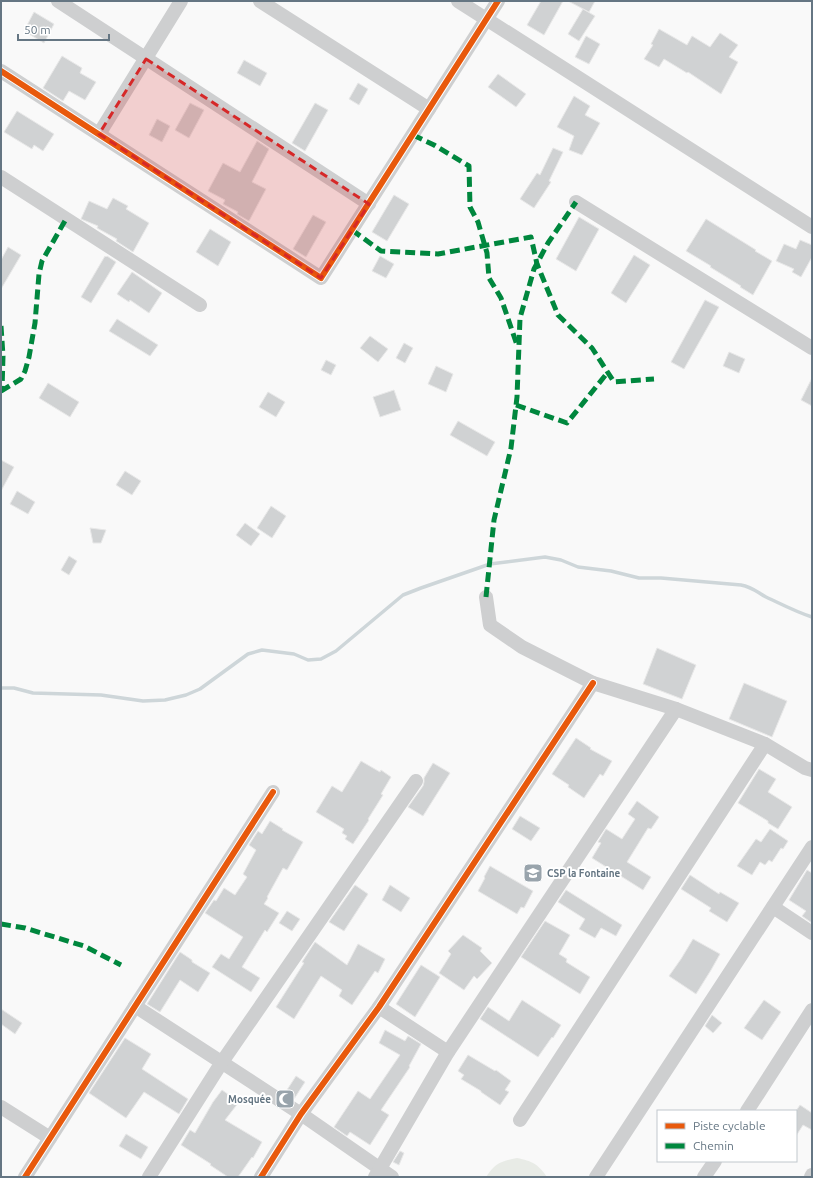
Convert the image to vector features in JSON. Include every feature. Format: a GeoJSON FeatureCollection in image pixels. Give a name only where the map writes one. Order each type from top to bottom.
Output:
{"type":"FeatureCollection","features":[{"type":"Feature","properties":{"kind":"street"},"geometry":{"type":"LineString","coordinates":[[58,1],[369,204]]}},
{"type":"Feature","properties":{"kind":"street"},"geometry":{"type":"LineString","coordinates":[[99,134],[181,1]]}},
{"type":"Feature","properties":{"kind":"street"},"geometry":{"type":"LineString","coordinates":[[260,1],[430,109]]}},
{"type":"Feature","properties":{"kind":"street"},"geometry":{"type":"LineString","coordinates":[[458,1],[812,227]]}},
{"type":"Feature","properties":{"kind":"street"},"geometry":{"type":"LineString","coordinates":[[1,71],[321,278],[498,1]]}},
{"type":"Feature","properties":{"kind":"street"},"geometry":{"type":"LineString","coordinates":[[1,177],[200,305]]}},
{"type":"Feature","properties":{"kind":"street"},"geometry":{"type":"LineString","coordinates":[[576,202],[812,348]]}},
{"type":"Feature","properties":{"kind":"street"},"geometry":{"type":"LineString","coordinates":[[486,597],[490,625],[522,648],[593,683],[676,708],[765,744],[805,768],[812,770]]}},
{"type":"Feature","properties":{"kind":"street"},"geometry":{"type":"LineString","coordinates":[[261,1177],[301,1114],[380,1007],[593,683]]}},
{"type":"Feature","properties":{"kind":"street"},"geometry":{"type":"LineString","coordinates":[[377,1173],[448,1052],[676,708]]}},
{"type":"Feature","properties":{"kind":"street"},"geometry":{"type":"LineString","coordinates":[[520,1120],[765,744]]}},
{"type":"Feature","properties":{"kind":"street"},"geometry":{"type":"LineString","coordinates":[[148,1177],[222,1062],[416,781]]}},
{"type":"Feature","properties":{"kind":"street"},"geometry":{"type":"LineString","coordinates":[[25,1177],[273,792]]}},
{"type":"Feature","properties":{"kind":"street"},"geometry":{"type":"LineString","coordinates":[[596,1177],[812,847]]}},
{"type":"Feature","properties":{"kind":"street"},"geometry":{"type":"LineString","coordinates":[[773,907],[812,933]]}},
{"type":"Feature","properties":{"kind":"street"},"geometry":{"type":"LineString","coordinates":[[135,1006],[301,1114],[377,1173],[392,1177]]}},
{"type":"Feature","properties":{"kind":"street"},"geometry":{"type":"LineString","coordinates":[[380,1007],[448,1052]]}},
{"type":"Feature","properties":{"kind":"street"},"geometry":{"type":"LineString","coordinates":[[748,1110],[812,1010]]}},
{"type":"Feature","properties":{"kind":"street"},"geometry":{"type":"LineString","coordinates":[[1,1107],[50,1138]]}},
{"type":"Feature","properties":{"kind":"street"},"geometry":{"type":"LineString","coordinates":[[704,1177],[714,1162]]}},
{"type":"Feature","properties":{"kind":"highlighted area"},"geometry":{"type":"Polygon","coordinates":[[[146,59],[369,204],[321,278],[99,134],[146,59]]]}},
{"type":"Feature","properties":{"kind":"shaded area"},"geometry":{"type":"Polygon","coordinates":[[[517,1158],[527,1160],[534,1164],[541,1169],[547,1177],[486,1177],[499,1163],[517,1158]]]}},
{"type":"Feature","properties":{"kind":"building"},"geometry":{"type":"Polygon","coordinates":[[[541,1],[563,1],[544,35],[527,25],[541,1]]]}},
{"type":"Feature","properties":{"kind":"building"},"geometry":{"type":"Polygon","coordinates":[[[568,1],[595,1],[589,12],[568,1]]]}},
{"type":"Feature","properties":{"kind":"building"},"geometry":{"type":"Polygon","coordinates":[[[583,9],[595,16],[579,41],[568,34],[583,9]]]}},
{"type":"Feature","properties":{"kind":"building"},"geometry":{"type":"Polygon","coordinates":[[[34,12],[54,24],[44,43],[24,31],[34,12]]]}},
{"type":"Feature","properties":{"kind":"building"},"geometry":{"type":"Polygon","coordinates":[[[659,29],[687,45],[692,36],[710,47],[720,33],[738,45],[729,57],[738,62],[721,94],[688,72],[687,73],[664,59],[659,67],[644,59],[653,45],[651,44],[659,29]]]}},
{"type":"Feature","properties":{"kind":"building"},"geometry":{"type":"Polygon","coordinates":[[[586,36],[600,44],[589,64],[575,57],[586,36]]]}},
{"type":"Feature","properties":{"kind":"building"},"geometry":{"type":"Polygon","coordinates":[[[62,56],[82,68],[80,73],[96,82],[85,100],[69,91],[63,101],[43,88],[62,56]]]}},
{"type":"Feature","properties":{"kind":"building"},"geometry":{"type":"Polygon","coordinates":[[[244,60],[267,73],[260,86],[237,73],[244,60]]]}},
{"type":"Feature","properties":{"kind":"building"},"geometry":{"type":"Polygon","coordinates":[[[498,74],[526,94],[516,107],[488,87],[498,74]]]}},
{"type":"Feature","properties":{"kind":"building"},"geometry":{"type":"Polygon","coordinates":[[[358,83],[368,89],[359,105],[349,99],[358,83]]]}},
{"type":"Feature","properties":{"kind":"building"},"geometry":{"type":"Polygon","coordinates":[[[574,96],[590,106],[585,115],[600,123],[582,155],[569,150],[574,136],[557,127],[574,96]]]}},
{"type":"Feature","properties":{"kind":"building"},"geometry":{"type":"Polygon","coordinates":[[[190,103],[204,110],[189,138],[175,130],[190,103]]]}},
{"type":"Feature","properties":{"kind":"building"},"geometry":{"type":"Polygon","coordinates":[[[315,103],[328,110],[305,151],[292,143],[315,103]]]}},
{"type":"Feature","properties":{"kind":"building"},"geometry":{"type":"Polygon","coordinates":[[[17,111],[54,134],[43,151],[34,145],[32,149],[4,132],[17,111]]]}},
{"type":"Feature","properties":{"kind":"building"},"geometry":{"type":"Polygon","coordinates":[[[157,119],[170,126],[162,142],[149,135],[157,119]]]}},
{"type":"Feature","properties":{"kind":"building"},"geometry":{"type":"Polygon","coordinates":[[[257,141],[269,149],[252,182],[266,189],[249,221],[237,214],[238,212],[223,204],[225,200],[208,191],[223,163],[240,172],[257,141]]]}},
{"type":"Feature","properties":{"kind":"building"},"geometry":{"type":"Polygon","coordinates":[[[553,148],[563,152],[549,181],[551,182],[534,208],[520,199],[537,173],[540,175],[553,148]]]}},
{"type":"Feature","properties":{"kind":"building"},"geometry":{"type":"Polygon","coordinates":[[[394,195],[409,204],[387,241],[372,232],[394,195]]]}},
{"type":"Feature","properties":{"kind":"building"},"geometry":{"type":"Polygon","coordinates":[[[113,198],[128,206],[126,209],[149,223],[133,252],[116,241],[117,239],[97,228],[98,226],[81,219],[89,201],[107,209],[113,198]]]}},
{"type":"Feature","properties":{"kind":"building"},"geometry":{"type":"Polygon","coordinates":[[[313,215],[326,222],[306,257],[293,249],[313,215]]]}},
{"type":"Feature","properties":{"kind":"building"},"geometry":{"type":"Polygon","coordinates":[[[579,217],[599,229],[576,271],[556,259],[579,217]]]}},
{"type":"Feature","properties":{"kind":"building"},"geometry":{"type":"Polygon","coordinates":[[[706,219],[772,261],[753,295],[686,251],[706,219]]]}},
{"type":"Feature","properties":{"kind":"building"},"geometry":{"type":"Polygon","coordinates":[[[210,229],[231,242],[218,266],[196,252],[210,229]]]}},
{"type":"Feature","properties":{"kind":"building"},"geometry":{"type":"Polygon","coordinates":[[[800,240],[812,245],[812,257],[801,277],[792,272],[794,269],[776,261],[784,244],[796,249],[800,240]]]}},
{"type":"Feature","properties":{"kind":"building"},"geometry":{"type":"Polygon","coordinates":[[[8,247],[21,255],[1,289],[1,260],[8,247]]]}},
{"type":"Feature","properties":{"kind":"building"},"geometry":{"type":"Polygon","coordinates":[[[634,255],[650,265],[626,303],[611,293],[634,255]]]}},
{"type":"Feature","properties":{"kind":"building"},"geometry":{"type":"Polygon","coordinates":[[[105,256],[116,262],[91,303],[81,297],[105,256]]]}},
{"type":"Feature","properties":{"kind":"building"},"geometry":{"type":"Polygon","coordinates":[[[380,256],[394,264],[386,278],[372,271],[380,256]]]}},
{"type":"Feature","properties":{"kind":"building"},"geometry":{"type":"Polygon","coordinates":[[[132,272],[162,293],[149,313],[130,300],[129,302],[117,294],[132,272]]]}},
{"type":"Feature","properties":{"kind":"building"},"geometry":{"type":"Polygon","coordinates":[[[705,300],[719,307],[684,369],[671,362],[705,300]]]}},
{"type":"Feature","properties":{"kind":"building"},"geometry":{"type":"Polygon","coordinates":[[[117,319],[158,345],[150,356],[109,331],[117,319]]]}},
{"type":"Feature","properties":{"kind":"building"},"geometry":{"type":"Polygon","coordinates":[[[370,336],[388,349],[378,362],[360,348],[370,336]]]}},
{"type":"Feature","properties":{"kind":"building"},"geometry":{"type":"Polygon","coordinates":[[[404,343],[413,348],[405,363],[396,358],[404,343]]]}},
{"type":"Feature","properties":{"kind":"building"},"geometry":{"type":"Polygon","coordinates":[[[729,352],[745,359],[739,373],[723,366],[729,352]]]}},
{"type":"Feature","properties":{"kind":"building"},"geometry":{"type":"Polygon","coordinates":[[[326,360],[336,365],[331,375],[321,370],[326,360]]]}},
{"type":"Feature","properties":{"kind":"building"},"geometry":{"type":"Polygon","coordinates":[[[436,366],[453,374],[446,392],[428,384],[436,366]]]}},
{"type":"Feature","properties":{"kind":"building"},"geometry":{"type":"Polygon","coordinates":[[[812,378],[812,406],[801,400],[812,378]]]}},
{"type":"Feature","properties":{"kind":"building"},"geometry":{"type":"Polygon","coordinates":[[[48,383],[79,402],[70,417],[39,398],[48,383]]]}},
{"type":"Feature","properties":{"kind":"building"},"geometry":{"type":"Polygon","coordinates":[[[394,390],[401,410],[380,417],[373,397],[394,390]]]}},
{"type":"Feature","properties":{"kind":"building"},"geometry":{"type":"Polygon","coordinates":[[[268,392],[285,402],[276,417],[259,407],[268,392]]]}},
{"type":"Feature","properties":{"kind":"building"},"geometry":{"type":"Polygon","coordinates":[[[458,421],[495,442],[487,456],[450,435],[458,421]]]}},
{"type":"Feature","properties":{"kind":"building"},"geometry":{"type":"Polygon","coordinates":[[[1,460],[14,467],[1,491],[1,460]]]}},
{"type":"Feature","properties":{"kind":"building"},"geometry":{"type":"Polygon","coordinates":[[[125,471],[141,481],[132,495],[116,485],[125,471]]]}},
{"type":"Feature","properties":{"kind":"building"},"geometry":{"type":"Polygon","coordinates":[[[17,491],[35,502],[28,514],[10,504],[17,491]]]}},
{"type":"Feature","properties":{"kind":"building"},"geometry":{"type":"Polygon","coordinates":[[[271,506],[286,516],[272,538],[257,528],[271,506]]]}},
{"type":"Feature","properties":{"kind":"building"},"geometry":{"type":"Polygon","coordinates":[[[245,523],[260,534],[251,546],[236,535],[245,523]]]}},
{"type":"Feature","properties":{"kind":"building"},"geometry":{"type":"Polygon","coordinates":[[[90,528],[106,530],[101,543],[93,543],[90,528]]]}},
{"type":"Feature","properties":{"kind":"building"},"geometry":{"type":"Polygon","coordinates":[[[69,556],[77,561],[69,575],[61,570],[69,556]]]}},
{"type":"Feature","properties":{"kind":"building"},"geometry":{"type":"Polygon","coordinates":[[[657,648],[696,665],[682,699],[643,684],[657,648]]]}},
{"type":"Feature","properties":{"kind":"building"},"geometry":{"type":"Polygon","coordinates":[[[744,683],[787,701],[772,737],[729,719],[744,683]]]}},
{"type":"Feature","properties":{"kind":"building"},"geometry":{"type":"Polygon","coordinates":[[[576,738],[591,748],[590,749],[612,761],[603,776],[600,774],[584,798],[568,787],[569,785],[552,774],[576,738]]]}},
{"type":"Feature","properties":{"kind":"building"},"geometry":{"type":"Polygon","coordinates":[[[361,761],[380,772],[381,770],[391,777],[381,794],[383,795],[368,819],[369,820],[353,844],[345,839],[347,836],[342,833],[344,829],[316,812],[332,786],[342,792],[361,761]]]}},
{"type":"Feature","properties":{"kind":"building"},"geometry":{"type":"Polygon","coordinates":[[[433,763],[450,773],[423,816],[408,807],[423,786],[424,778],[433,763]]]}},
{"type":"Feature","properties":{"kind":"building"},"geometry":{"type":"Polygon","coordinates":[[[759,769],[776,779],[768,792],[792,807],[778,829],[768,823],[768,821],[738,803],[759,769]]]}},
{"type":"Feature","properties":{"kind":"building"},"geometry":{"type":"Polygon","coordinates":[[[637,801],[659,817],[651,829],[648,828],[627,862],[651,877],[643,890],[592,858],[601,843],[598,842],[606,829],[622,839],[635,819],[628,814],[637,801]]]}},
{"type":"Feature","properties":{"kind":"building"},"geometry":{"type":"Polygon","coordinates":[[[520,816],[540,828],[531,841],[512,829],[520,816]]]}},
{"type":"Feature","properties":{"kind":"building"},"geometry":{"type":"Polygon","coordinates":[[[270,821],[303,842],[287,870],[283,868],[264,904],[279,913],[267,932],[265,930],[242,967],[260,978],[251,992],[212,967],[221,954],[229,959],[243,937],[205,913],[214,900],[216,901],[224,888],[235,895],[247,877],[243,874],[256,850],[249,845],[258,831],[262,834],[270,821]]]}},
{"type":"Feature","properties":{"kind":"building"},"geometry":{"type":"Polygon","coordinates":[[[770,829],[788,841],[783,849],[781,848],[772,862],[769,860],[765,865],[760,862],[752,875],[737,866],[756,839],[761,842],[770,829]]]}},
{"type":"Feature","properties":{"kind":"building"},"geometry":{"type":"Polygon","coordinates":[[[490,866],[533,891],[524,908],[521,907],[517,914],[478,891],[490,866]]]}},
{"type":"Feature","properties":{"kind":"building"},"geometry":{"type":"Polygon","coordinates":[[[807,870],[812,873],[812,923],[802,916],[806,911],[789,900],[807,870]]]}},
{"type":"Feature","properties":{"kind":"building"},"geometry":{"type":"Polygon","coordinates":[[[690,875],[719,894],[720,892],[739,903],[727,922],[709,911],[711,908],[681,889],[690,875]]]}},
{"type":"Feature","properties":{"kind":"building"},"geometry":{"type":"Polygon","coordinates":[[[355,885],[368,894],[344,931],[329,922],[355,885]]]}},
{"type":"Feature","properties":{"kind":"building"},"geometry":{"type":"Polygon","coordinates":[[[390,885],[410,898],[401,912],[382,900],[390,885]]]}},
{"type":"Feature","properties":{"kind":"building"},"geometry":{"type":"Polygon","coordinates":[[[566,890],[622,925],[616,936],[601,928],[595,938],[579,929],[585,919],[558,902],[566,890]]]}},
{"type":"Feature","properties":{"kind":"building"},"geometry":{"type":"Polygon","coordinates":[[[287,911],[300,919],[292,931],[279,923],[287,911]]]}},
{"type":"Feature","properties":{"kind":"building"},"geometry":{"type":"Polygon","coordinates":[[[545,921],[570,935],[559,954],[567,959],[566,962],[590,977],[580,994],[521,957],[545,921]]]}},
{"type":"Feature","properties":{"kind":"building"},"geometry":{"type":"Polygon","coordinates":[[[463,935],[482,948],[480,951],[492,963],[477,979],[474,976],[464,990],[439,973],[451,954],[448,951],[463,935]]]}},
{"type":"Feature","properties":{"kind":"building"},"geometry":{"type":"Polygon","coordinates":[[[693,939],[720,954],[696,994],[669,976],[693,939]]]}},
{"type":"Feature","properties":{"kind":"building"},"geometry":{"type":"Polygon","coordinates":[[[315,942],[347,965],[358,944],[385,959],[378,973],[375,971],[352,1005],[339,996],[342,990],[321,976],[294,1019],[276,1007],[304,963],[302,962],[315,942]]]}},
{"type":"Feature","properties":{"kind":"building"},"geometry":{"type":"Polygon","coordinates":[[[180,952],[192,960],[192,962],[210,973],[198,992],[180,980],[160,1012],[147,1004],[180,952]]]}},
{"type":"Feature","properties":{"kind":"building"},"geometry":{"type":"Polygon","coordinates":[[[421,965],[440,977],[415,1017],[396,1004],[421,965]]]}},
{"type":"Feature","properties":{"kind":"building"},"geometry":{"type":"Polygon","coordinates":[[[522,1000],[561,1025],[538,1057],[480,1019],[488,1007],[509,1021],[522,1000]]]}},
{"type":"Feature","properties":{"kind":"building"},"geometry":{"type":"Polygon","coordinates":[[[764,1000],[781,1012],[762,1040],[744,1028],[764,1000]]]}},
{"type":"Feature","properties":{"kind":"building"},"geometry":{"type":"Polygon","coordinates":[[[1,1009],[22,1023],[15,1034],[1,1024],[1,1009]]]}},
{"type":"Feature","properties":{"kind":"building"},"geometry":{"type":"Polygon","coordinates":[[[712,1015],[722,1023],[713,1033],[705,1026],[712,1015]]]}},
{"type":"Feature","properties":{"kind":"building"},"geometry":{"type":"Polygon","coordinates":[[[385,1030],[405,1041],[408,1036],[421,1044],[409,1066],[410,1067],[381,1110],[389,1115],[370,1145],[350,1132],[347,1136],[334,1127],[358,1091],[370,1099],[400,1055],[379,1043],[385,1030]]]}},
{"type":"Feature","properties":{"kind":"building"},"geometry":{"type":"Polygon","coordinates":[[[125,1038],[151,1054],[142,1069],[188,1099],[179,1114],[144,1092],[126,1118],[89,1093],[125,1038]]]}},
{"type":"Feature","properties":{"kind":"building"},"geometry":{"type":"Polygon","coordinates":[[[468,1055],[495,1071],[496,1070],[511,1081],[505,1090],[509,1092],[500,1105],[461,1079],[464,1075],[458,1071],[468,1055]]]}},
{"type":"Feature","properties":{"kind":"building"},"geometry":{"type":"Polygon","coordinates":[[[296,1076],[305,1082],[294,1099],[285,1093],[296,1076]]]}},
{"type":"Feature","properties":{"kind":"building"},"geometry":{"type":"Polygon","coordinates":[[[222,1090],[239,1102],[225,1120],[262,1142],[253,1158],[252,1157],[238,1177],[228,1177],[181,1145],[190,1130],[195,1133],[213,1102],[222,1090]]]}},
{"type":"Feature","properties":{"kind":"building"},"geometry":{"type":"Polygon","coordinates":[[[800,1105],[812,1113],[812,1130],[803,1125],[797,1134],[797,1110],[800,1105]]]}},
{"type":"Feature","properties":{"kind":"building"},"geometry":{"type":"Polygon","coordinates":[[[126,1134],[148,1147],[141,1159],[119,1146],[126,1134]]]}},
{"type":"Feature","properties":{"kind":"building"},"geometry":{"type":"Polygon","coordinates":[[[400,1151],[404,1153],[399,1165],[393,1162],[400,1151]]]}},
{"type":"Feature","properties":{"kind":"waterway"},"geometry":{"type":"LineString","coordinates":[[1,688],[14,688],[33,693],[101,695],[143,701],[165,700],[186,695],[200,689],[248,654],[262,650],[294,654],[308,660],[321,659],[336,651],[403,595],[490,564],[545,557],[561,560],[578,567],[611,571],[639,578],[661,578],[741,585],[751,588],[766,597],[812,617]]}},
{"type":"Feature","properties":{"kind":"marked path"},"geometry":{"type":"LineString","coordinates":[[413,135],[434,145],[469,166],[470,207],[478,222],[487,253],[489,278],[501,298],[517,345]]}},
{"type":"Feature","properties":{"kind":"marked path"},"geometry":{"type":"LineString","coordinates":[[486,597],[494,520],[511,448],[517,397],[520,318],[534,269],[548,243],[576,202]]}},
{"type":"Feature","properties":{"kind":"marked path"},"geometry":{"type":"LineString","coordinates":[[1,391],[21,379],[25,371],[35,323],[39,274],[42,261],[66,219]]}},
{"type":"Feature","properties":{"kind":"marked path"},"geometry":{"type":"LineString","coordinates":[[352,230],[381,251],[438,254],[531,237],[537,264],[558,315],[592,348],[614,382],[654,379]]}},
{"type":"Feature","properties":{"kind":"marked path"},"geometry":{"type":"LineString","coordinates":[[1,326],[3,356],[2,390]]}},
{"type":"Feature","properties":{"kind":"marked path"},"geometry":{"type":"LineString","coordinates":[[516,405],[567,423],[608,372]]}},
{"type":"Feature","properties":{"kind":"marked path"},"geometry":{"type":"LineString","coordinates":[[1,924],[25,928],[84,946],[121,965]]}},
{"type":"Feature","properties":{"kind":"cycle path"},"geometry":{"type":"LineString","coordinates":[[1,71],[321,278],[498,1]]}},
{"type":"Feature","properties":{"kind":"cycle path"},"geometry":{"type":"LineString","coordinates":[[261,1177],[301,1114],[379,1007],[593,683]]}},
{"type":"Feature","properties":{"kind":"cycle path"},"geometry":{"type":"LineString","coordinates":[[25,1177],[273,792]]}},
{"type":"Feature","properties":{"kind":"place","name":"CSP la Fontaine"},"geometry":{"type":"Point","coordinates":[533,873]}},
{"type":"Feature","properties":{"kind":"place","name":"Mosquée"},"geometry":{"type":"Point","coordinates":[285,1099]}}]}
